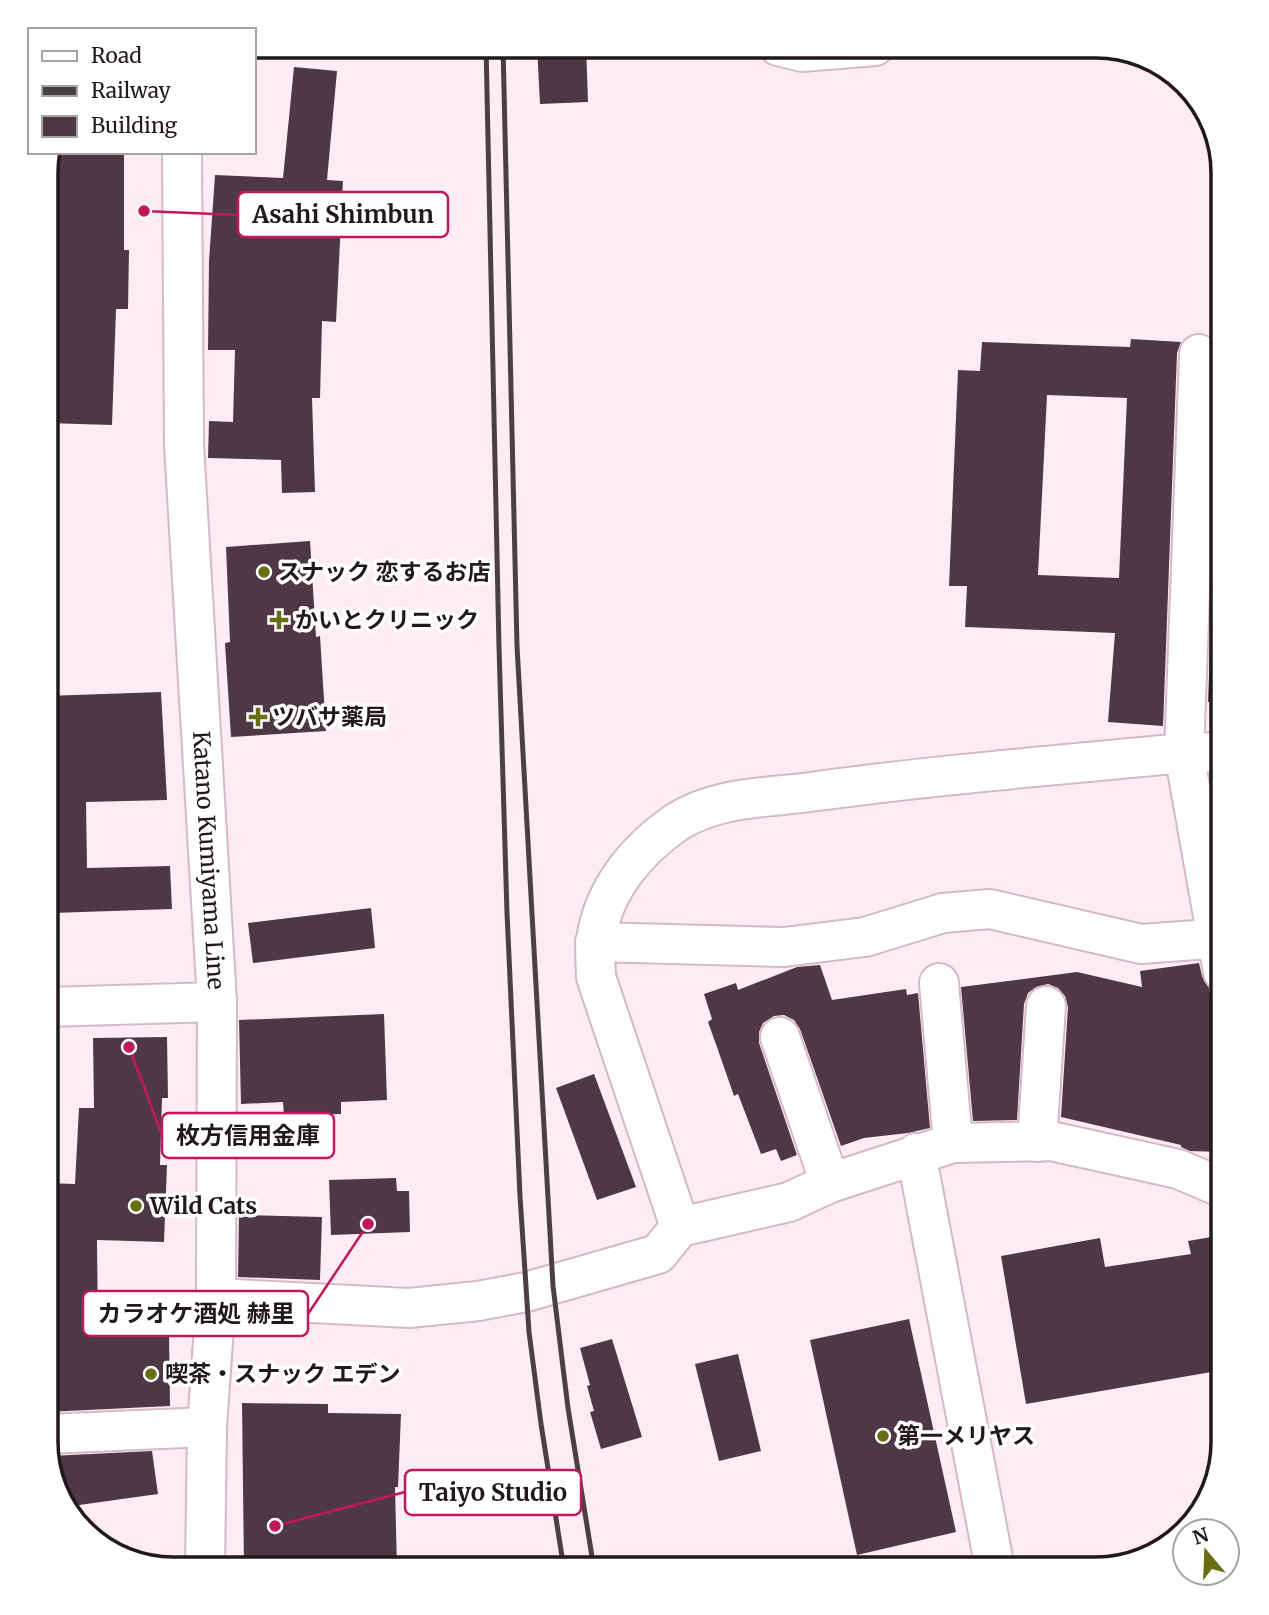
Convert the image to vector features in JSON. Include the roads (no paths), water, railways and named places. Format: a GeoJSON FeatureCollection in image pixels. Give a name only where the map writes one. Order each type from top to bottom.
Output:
{"type":"FeatureCollection","features":[{"type":"Feature","properties":{"kind":"street","name":"Katano Kumiyama Line"},"geometry":{"type":"LineString","coordinates":[[182,154],[184,446],[217,1002],[216,1298],[207,1427],[205,1557]]}},
{"type":"Feature","properties":{"kind":"street"},"geometry":{"type":"LineString","coordinates":[[1199,354],[1184,753],[1211,892]]}},
{"type":"Feature","properties":{"kind":"street"},"geometry":{"type":"LineString","coordinates":[[680,1227],[596,978],[595,942],[602,914],[618,880],[642,849],[679,821],[720,803],[849,787],[1211,752]]}},
{"type":"Feature","properties":{"kind":"street"},"geometry":{"type":"LineString","coordinates":[[595,942],[784,947],[865,937],[943,913],[990,909],[1141,944],[1211,948]]}},
{"type":"Feature","properties":{"kind":"street"},"geometry":{"type":"LineString","coordinates":[[939,983],[953,1143]]}},
{"type":"Feature","properties":{"kind":"street"},"geometry":{"type":"LineString","coordinates":[[58,1007],[217,1002]]}},
{"type":"Feature","properties":{"kind":"street"},"geometry":{"type":"LineString","coordinates":[[1037,1142],[1046,1006]]}},
{"type":"Feature","properties":{"kind":"street"},"geometry":{"type":"LineString","coordinates":[[780,1037],[830,1183]]}},
{"type":"Feature","properties":{"kind":"street"},"geometry":{"type":"LineString","coordinates":[[216,1298],[409,1308],[478,1301],[553,1286],[658,1254],[680,1227],[789,1202],[830,1183],[953,1143],[1051,1141],[1178,1169],[1211,1183]]}},
{"type":"Feature","properties":{"kind":"street"},"geometry":{"type":"LineString","coordinates":[[916,1153],[993,1557]]}},
{"type":"Feature","properties":{"kind":"street"},"geometry":{"type":"LineString","coordinates":[[58,1433],[207,1427]]}},
{"type":"Feature","properties":{"kind":"railway"},"geometry":{"type":"LineString","coordinates":[[486,58],[499,647],[507,913],[520,1196],[529,1332],[562,1557]]}},
{"type":"Feature","properties":{"kind":"railway"},"geometry":{"type":"LineString","coordinates":[[503,58],[517,646],[553,1286],[568,1408],[592,1557]]}},
{"type":"Feature","properties":{"kind":"place","name":"Asahi Shimbun"},"geometry":{"type":"Point","coordinates":[144,211]}},
{"type":"Feature","properties":{"kind":"place","name":"スナック 恋するお店"},"geometry":{"type":"Point","coordinates":[264,572]}},
{"type":"Feature","properties":{"kind":"place","name":"かいとクリニック"},"geometry":{"type":"Point","coordinates":[279,620]}},
{"type":"Feature","properties":{"kind":"place","name":"ツバサ薬局"},"geometry":{"type":"Point","coordinates":[258,717]}},
{"type":"Feature","properties":{"kind":"place","name":"枚方信用金庫"},"geometry":{"type":"Point","coordinates":[129,1047]}},
{"type":"Feature","properties":{"kind":"place","name":"Wild Cats"},"geometry":{"type":"Point","coordinates":[136,1206]}},
{"type":"Feature","properties":{"kind":"place","name":"カラオケ酒処 赫里"},"geometry":{"type":"Point","coordinates":[368,1224]}},
{"type":"Feature","properties":{"kind":"place","name":"喫茶・スナック エデン"},"geometry":{"type":"Point","coordinates":[151,1374]}},
{"type":"Feature","properties":{"kind":"place","name":"第一メリヤス"},"geometry":{"type":"Point","coordinates":[883,1436]}},
{"type":"Feature","properties":{"kind":"place","name":"Taiyo Studio"},"geometry":{"type":"Point","coordinates":[275,1526]}}]}
